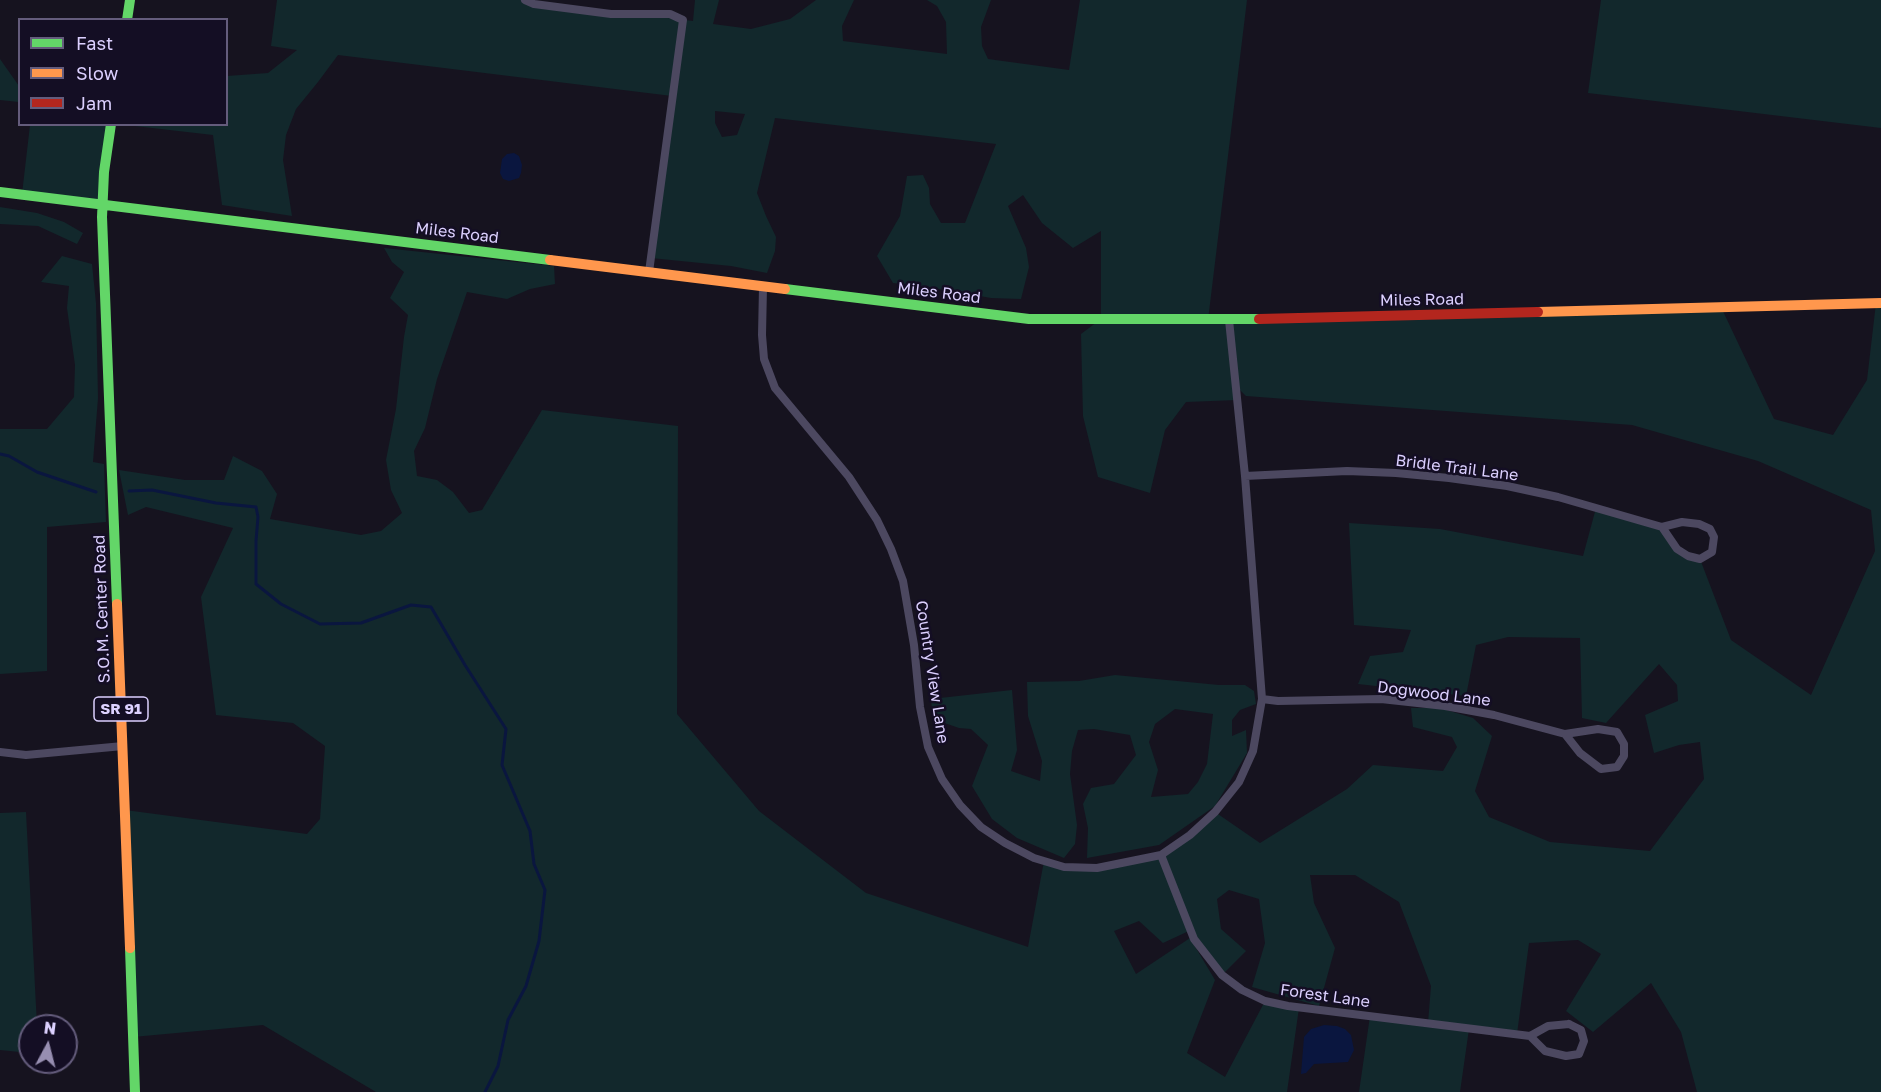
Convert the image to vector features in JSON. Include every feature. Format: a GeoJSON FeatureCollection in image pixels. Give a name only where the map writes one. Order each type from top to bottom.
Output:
{"type":"FeatureCollection","features":[{"type":"Feature","properties":{"kind":"main road"},"geometry":{"type":"LineString","coordinates":[[127,18],[130,0]]}},
{"type":"Feature","properties":{"kind":"main road","name":"S.O.M. Center Road"},"geometry":{"type":"LineString","coordinates":[[111,126],[102,204],[135,1092]]}},
{"type":"Feature","properties":{"kind":"main road","name":"Miles Road"},"geometry":{"type":"LineString","coordinates":[[0,192],[1029,319],[1229,320],[1881,303]]}},
{"type":"Feature","properties":{"kind":"street"},"geometry":{"type":"LineString","coordinates":[[525,0],[534,4],[611,14],[670,14],[683,20],[649,272]]}},
{"type":"Feature","properties":{"kind":"street","name":"Country View Lane"},"geometry":{"type":"LineString","coordinates":[[763,287],[764,358],[775,388],[849,477],[877,520],[899,570],[911,618],[924,729],[928,747],[942,779],[960,805],[981,826],[1005,843],[1034,858],[1064,867],[1097,868],[1161,855],[1190,835],[1215,813],[1239,783],[1253,751],[1262,699],[1245,476],[1229,320]]}},
{"type":"Feature","properties":{"kind":"street","name":"Bridle Trail Lane"},"geometry":{"type":"LineString","coordinates":[[1245,476],[1347,471],[1396,473],[1507,486],[1558,497],[1662,527],[1682,522],[1699,524],[1710,529],[1714,537],[1712,552],[1700,559],[1688,556],[1677,549],[1662,527]]}},
{"type":"Feature","properties":{"kind":"street","name":"Dogwood Lane"},"geometry":{"type":"LineString","coordinates":[[1262,699],[1278,701],[1382,699],[1445,706],[1494,715],[1565,734],[1598,729],[1617,732],[1624,744],[1624,756],[1617,767],[1601,769],[1581,753],[1565,734]]}},
{"type":"Feature","properties":{"kind":"street"},"geometry":{"type":"LineString","coordinates":[[0,752],[26,756],[123,746]]}},
{"type":"Feature","properties":{"kind":"street","name":"Forest Lane"},"geometry":{"type":"LineString","coordinates":[[1161,855],[1194,939],[1222,975],[1242,990],[1264,1001],[1288,1006],[1530,1036],[1548,1026],[1569,1024],[1581,1030],[1584,1041],[1579,1054],[1566,1056],[1545,1051],[1530,1036]]}},
{"type":"Feature","properties":{"kind":"green space"},"geometry":{"type":"Polygon","coordinates":[[[277,0],[521,0],[693,21],[695,0],[719,0],[713,24],[751,29],[790,19],[816,0],[854,0],[842,26],[843,41],[947,54],[946,22],[937,6],[927,0],[991,0],[981,27],[982,46],[988,59],[1069,70],[1080,0],[1247,0],[1208,320],[1721,307],[1774,419],[1833,435],[1867,380],[1876,303],[1881,303],[1881,1092],[1697,1092],[1681,1032],[1651,983],[1593,1032],[1566,1011],[1601,954],[1578,940],[1529,943],[1517,1034],[1469,1029],[1460,1092],[1359,1092],[1370,1016],[1428,1023],[1431,986],[1399,902],[1355,875],[1310,875],[1314,903],[1335,948],[1319,1006],[1252,987],[1265,943],[1259,899],[1229,890],[1217,899],[1221,929],[1246,951],[1222,975],[1191,930],[1163,943],[1139,921],[1114,931],[1136,974],[1190,938],[1215,980],[1187,1053],[1225,1077],[1265,1001],[1299,1008],[1287,1092],[376,1092],[263,1025],[133,1037],[125,810],[307,834],[320,819],[325,746],[293,723],[216,715],[201,597],[233,528],[146,507],[128,515],[119,470],[185,480],[224,480],[233,456],[262,471],[277,494],[270,519],[361,535],[381,531],[402,513],[391,490],[386,460],[396,409],[408,315],[390,298],[404,272],[392,262],[384,248],[554,266],[555,284],[530,289],[507,299],[467,292],[437,379],[425,428],[414,451],[417,476],[437,480],[453,492],[469,513],[482,510],[542,410],[678,426],[677,714],[759,811],[866,893],[1028,947],[1044,861],[1097,868],[1161,855],[1215,812],[1260,843],[1347,789],[1373,765],[1443,771],[1457,747],[1452,737],[1413,727],[1411,708],[1440,708],[1473,718],[1492,736],[1475,791],[1489,817],[1550,842],[1650,851],[1704,779],[1700,742],[1679,745],[1654,753],[1645,715],[1678,701],[1677,685],[1659,664],[1606,723],[1582,718],[1580,638],[1508,637],[1476,645],[1466,696],[1358,684],[1370,656],[1403,652],[1411,630],[1354,625],[1349,523],[1440,529],[1583,556],[1596,508],[1662,527],[1677,549],[1700,559],[1731,640],[1811,695],[1875,551],[1871,510],[1758,461],[1632,425],[1246,396],[1236,386],[1237,400],[1186,402],[1165,430],[1150,493],[1098,477],[1083,416],[1081,334],[1101,319],[1101,231],[1073,248],[1042,223],[1023,195],[1008,206],[1026,248],[1029,267],[1021,299],[991,298],[893,283],[877,256],[900,216],[907,176],[923,175],[929,188],[930,204],[941,223],[965,223],[996,144],[775,118],[757,193],[776,237],[775,251],[767,273],[731,266],[651,258],[672,96],[338,55],[296,109],[286,135],[283,160],[292,216],[222,205],[213,135],[135,126],[228,126],[228,76],[268,73],[297,50],[271,46],[277,0]],[[715,111],[715,123],[722,137],[737,135],[745,114],[715,111]]]}},
{"type":"Feature","properties":{"kind":"green space"},"geometry":{"type":"Polygon","coordinates":[[[1601,0],[1881,0],[1881,128],[1588,93],[1601,0]]]}},
{"type":"Feature","properties":{"kind":"green space"},"geometry":{"type":"Polygon","coordinates":[[[0,59],[18,85],[18,102],[0,100],[0,59]]]}},
{"type":"Feature","properties":{"kind":"green space"},"geometry":{"type":"Polygon","coordinates":[[[30,126],[111,126],[102,204],[22,194],[30,126]]]}},
{"type":"Feature","properties":{"kind":"green space"},"geometry":{"type":"Polygon","coordinates":[[[0,207],[37,213],[64,222],[83,233],[77,244],[38,226],[0,224],[0,207]]]}},
{"type":"Feature","properties":{"kind":"green space"},"geometry":{"type":"Polygon","coordinates":[[[62,256],[92,264],[96,303],[98,398],[93,462],[104,464],[106,522],[47,527],[47,671],[0,674],[0,429],[47,429],[74,397],[75,365],[67,308],[69,286],[41,282],[62,256]]]}},
{"type":"Feature","properties":{"kind":"green space"},"geometry":{"type":"Polygon","coordinates":[[[1115,675],[1219,685],[1245,685],[1254,691],[1256,704],[1240,710],[1232,720],[1232,736],[1246,730],[1247,753],[1215,806],[1159,845],[1087,858],[1088,828],[1083,804],[1091,788],[1114,784],[1136,755],[1130,735],[1094,729],[1078,730],[1072,751],[1070,774],[1077,825],[1075,844],[1064,858],[1017,838],[992,819],[972,786],[988,745],[971,729],[959,728],[933,719],[931,699],[1012,690],[1017,750],[1011,771],[1040,781],[1042,761],[1028,716],[1027,682],[1079,681],[1115,675]],[[1175,709],[1155,724],[1149,742],[1158,770],[1151,797],[1188,794],[1198,782],[1207,764],[1213,714],[1175,709]]]}},
{"type":"Feature","properties":{"kind":"green space"},"geometry":{"type":"Polygon","coordinates":[[[26,812],[36,1014],[18,1014],[18,1052],[0,1050],[0,813],[26,812]]]}},
{"type":"Feature","properties":{"kind":"water"},"geometry":{"type":"Polygon","coordinates":[[[514,153],[519,156],[522,165],[521,173],[519,178],[509,181],[503,179],[500,173],[502,159],[507,154],[514,153]]]}},
{"type":"Feature","properties":{"kind":"water"},"geometry":{"type":"Polygon","coordinates":[[[1324,1025],[1345,1029],[1351,1035],[1354,1050],[1348,1062],[1314,1064],[1306,1073],[1301,1074],[1304,1037],[1311,1029],[1324,1025]]]}},
{"type":"Feature","properties":{"kind":"waterway"},"geometry":{"type":"LineString","coordinates":[[0,454],[9,456],[37,472],[96,492]]}},
{"type":"Feature","properties":{"kind":"waterway"},"geometry":{"type":"LineString","coordinates":[[129,491],[152,490],[216,503],[256,507],[258,517],[256,584],[281,604],[320,624],[361,623],[411,605],[431,607],[506,729],[502,765],[530,831],[534,864],[545,890],[539,941],[526,986],[508,1020],[498,1066],[485,1092]]}},
{"type":"Feature","properties":{"kind":"traffic: fast"},"geometry":{"type":"LineString","coordinates":[[127,18],[130,0]]}},
{"type":"Feature","properties":{"kind":"traffic: fast"},"geometry":{"type":"LineString","coordinates":[[111,126],[104,172],[102,217],[117,604]]}},
{"type":"Feature","properties":{"kind":"traffic: fast"},"geometry":{"type":"LineString","coordinates":[[0,192],[550,260]]}},
{"type":"Feature","properties":{"kind":"traffic: fast"},"geometry":{"type":"LineString","coordinates":[[785,289],[1029,319],[1259,319]]}},
{"type":"Feature","properties":{"kind":"traffic: fast"},"geometry":{"type":"LineString","coordinates":[[130,948],[135,1092]]}},
{"type":"Feature","properties":{"kind":"traffic: slow"},"geometry":{"type":"LineString","coordinates":[[550,260],[785,289]]}},
{"type":"Feature","properties":{"kind":"traffic: slow"},"geometry":{"type":"LineString","coordinates":[[1538,312],[1881,303]]}},
{"type":"Feature","properties":{"kind":"traffic: slow"},"geometry":{"type":"LineString","coordinates":[[117,604],[130,948]]}},
{"type":"Feature","properties":{"kind":"traffic: jam"},"geometry":{"type":"LineString","coordinates":[[1259,319],[1538,312]]}}]}
